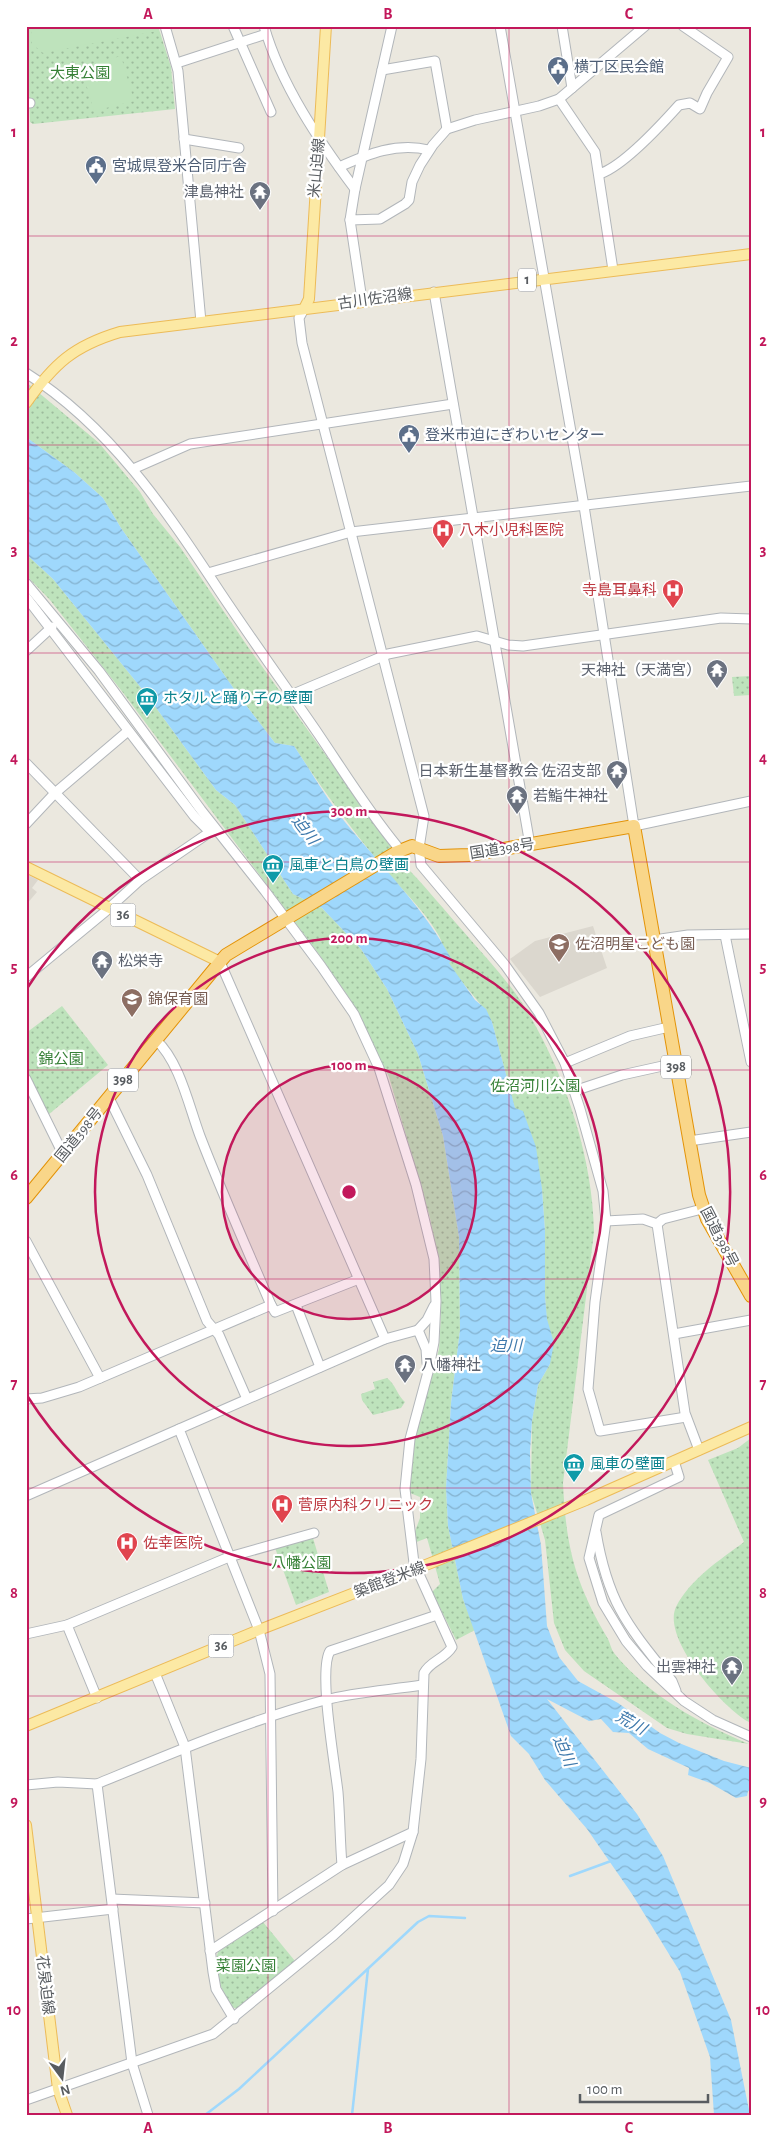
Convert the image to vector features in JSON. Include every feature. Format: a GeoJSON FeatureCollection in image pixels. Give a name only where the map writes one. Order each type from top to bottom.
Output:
{"type":"FeatureCollection","features":[{"type":"Feature","properties":{"kind":"highway","name":"国道398号"},"geometry":{"type":"LineString","coordinates":[[26,1198],[220,962],[226,956],[286,918],[397,852],[412,846],[419,852],[439,856],[453,856],[530,845],[634,826],[702,1209],[751,1296]]}},
{"type":"Feature","properties":{"kind":"main road","name":"米山迫線"},"geometry":{"type":"LineString","coordinates":[[304,309],[309,299],[326,26]]}},
{"type":"Feature","properties":{"kind":"main road","name":"古川佐沼線"},"geometry":{"type":"LineString","coordinates":[[26,403],[40,384],[67,355],[93,340],[138,328],[201,322],[362,300],[751,254]]}},
{"type":"Feature","properties":{"kind":"main road","name":"36"},"geometry":{"type":"LineString","coordinates":[[26,868],[220,962]]}},
{"type":"Feature","properties":{"kind":"main road","name":"築館登米線"},"geometry":{"type":"LineString","coordinates":[[26,1726],[259,1630],[586,1500],[751,1427]]}},
{"type":"Feature","properties":{"kind":"main road","name":"花泉迫線"},"geometry":{"type":"LineString","coordinates":[[26,1825],[32,1918],[58,2090],[67,2115]]}},
{"type":"Feature","properties":{"kind":"street"},"geometry":{"type":"LineString","coordinates":[[165,26],[177,63],[201,322]]}},
{"type":"Feature","properties":{"kind":"street"},"geometry":{"type":"LineString","coordinates":[[233,26],[271,112]]}},
{"type":"Feature","properties":{"kind":"street"},"geometry":{"type":"LineString","coordinates":[[362,300],[350,220],[355,188],[392,26]]}},
{"type":"Feature","properties":{"kind":"street"},"geometry":{"type":"LineString","coordinates":[[500,26],[584,506],[634,826],[751,801]]}},
{"type":"Feature","properties":{"kind":"street"},"geometry":{"type":"LineString","coordinates":[[562,26],[572,88]]}},
{"type":"Feature","properties":{"kind":"street"},"geometry":{"type":"LineString","coordinates":[[350,220],[380,219],[405,204],[408,200],[412,182],[429,150],[447,129],[475,120],[560,99],[645,26]]}},
{"type":"Feature","properties":{"kind":"street"},"geometry":{"type":"LineString","coordinates":[[599,174],[610,170],[624,159],[679,105],[690,103],[700,109],[707,92],[728,57],[683,26]]}},
{"type":"Feature","properties":{"kind":"street"},"geometry":{"type":"LineString","coordinates":[[177,63],[240,43],[265,30],[291,88],[339,167],[355,188]]}},
{"type":"Feature","properties":{"kind":"street"},"geometry":{"type":"LineString","coordinates":[[382,70],[435,60],[447,129]]}},
{"type":"Feature","properties":{"kind":"street"},"geometry":{"type":"LineString","coordinates":[[560,99],[595,152],[613,270]]}},
{"type":"Feature","properties":{"kind":"street"},"geometry":{"type":"LineString","coordinates":[[184,139],[239,148]]}},
{"type":"Feature","properties":{"kind":"street"},"geometry":{"type":"LineString","coordinates":[[339,167],[362,157],[404,146],[429,150]]}},
{"type":"Feature","properties":{"kind":"street"},"geometry":{"type":"LineString","coordinates":[[434,292],[530,845]]}},
{"type":"Feature","properties":{"kind":"street"},"geometry":{"type":"LineString","coordinates":[[304,309],[299,318],[300,333],[424,816],[419,852],[425,870],[505,965],[544,1021],[566,1063],[603,1191],[606,1221],[595,1302],[588,1389],[600,1431],[686,1417]]}},
{"type":"Feature","properties":{"kind":"street"},"geometry":{"type":"LineString","coordinates":[[26,373],[98,432],[133,469],[208,572],[291,695],[397,846],[397,852]]}},
{"type":"Feature","properties":{"kind":"street"},"geometry":{"type":"LineString","coordinates":[[133,469],[190,444],[322,422],[453,404]]}},
{"type":"Feature","properties":{"kind":"street"},"geometry":{"type":"LineString","coordinates":[[208,572],[351,532],[751,486]]}},
{"type":"Feature","properties":{"kind":"street"},"geometry":{"type":"LineString","coordinates":[[26,582],[99,671],[213,830],[286,918],[354,1014],[379,1068],[424,1216],[434,1259],[436,1301],[434,1342],[406,1461],[406,1499],[416,1569],[452,1647],[446,1655],[426,1669],[422,1685],[421,1759],[412,1832],[407,1855],[399,1873],[378,1898],[234,2019],[213,2034],[197,2042],[26,2100]]}},
{"type":"Feature","properties":{"kind":"street"},"geometry":{"type":"LineString","coordinates":[[26,597],[52,628],[194,816],[213,830]]}},
{"type":"Feature","properties":{"kind":"street"},"geometry":{"type":"LineString","coordinates":[[291,695],[384,656],[477,636],[494,642],[523,646],[721,618],[751,619]]}},
{"type":"Feature","properties":{"kind":"street"},"geometry":{"type":"LineString","coordinates":[[26,651],[52,628]]}},
{"type":"Feature","properties":{"kind":"street"},"geometry":{"type":"LineString","coordinates":[[26,824],[55,793],[128,730]]}},
{"type":"Feature","properties":{"kind":"street"},"geometry":{"type":"LineString","coordinates":[[26,763],[140,880]]}},
{"type":"Feature","properties":{"kind":"street"},"geometry":{"type":"LineString","coordinates":[[26,977],[140,880],[213,830]]}},
{"type":"Feature","properties":{"kind":"street"},"geometry":{"type":"LineString","coordinates":[[654,940],[688,936],[751,934]]}},
{"type":"Feature","properties":{"kind":"street"},"geometry":{"type":"LineString","coordinates":[[725,935],[748,1029],[750,1057]]}},
{"type":"Feature","properties":{"kind":"street"},"geometry":{"type":"LineString","coordinates":[[220,962],[385,1339]]}},
{"type":"Feature","properties":{"kind":"street"},"geometry":{"type":"LineString","coordinates":[[566,1063],[630,1036],[669,1027]]}},
{"type":"Feature","properties":{"kind":"street"},"geometry":{"type":"LineString","coordinates":[[156,1040],[167,1052],[187,1097],[200,1137],[275,1312],[359,1279]]}},
{"type":"Feature","properties":{"kind":"street"},"geometry":{"type":"LineString","coordinates":[[574,1091],[622,1076],[676,1064]]}},
{"type":"Feature","properties":{"kind":"street"},"geometry":{"type":"LineString","coordinates":[[26,1079],[63,1154]]}},
{"type":"Feature","properties":{"kind":"street"},"geometry":{"type":"LineString","coordinates":[[109,1098],[147,1175],[189,1281],[213,1331],[219,1335],[248,1399]]}},
{"type":"Feature","properties":{"kind":"street"},"geometry":{"type":"LineString","coordinates":[[690,1141],[751,1132]]}},
{"type":"Feature","properties":{"kind":"street"},"geometry":{"type":"LineString","coordinates":[[657,1224],[663,1219],[702,1209]]}},
{"type":"Feature","properties":{"kind":"street"},"geometry":{"type":"LineString","coordinates":[[606,1221],[643,1219],[657,1224]]}},
{"type":"Feature","properties":{"kind":"street"},"geometry":{"type":"LineString","coordinates":[[657,1224],[686,1417],[699,1450]]}},
{"type":"Feature","properties":{"kind":"street"},"geometry":{"type":"LineString","coordinates":[[26,1242],[100,1378]]}},
{"type":"Feature","properties":{"kind":"street"},"geometry":{"type":"LineString","coordinates":[[26,1496],[385,1339],[418,1330],[427,1320],[436,1301]]}},
{"type":"Feature","properties":{"kind":"street"},"geometry":{"type":"LineString","coordinates":[[26,1399],[62,1393],[271,1305]]}},
{"type":"Feature","properties":{"kind":"street"},"geometry":{"type":"LineString","coordinates":[[296,1305],[320,1367]]}},
{"type":"Feature","properties":{"kind":"street"},"geometry":{"type":"LineString","coordinates":[[674,1334],[751,1320]]}},
{"type":"Feature","properties":{"kind":"street"},"geometry":{"type":"LineString","coordinates":[[418,1330],[426,1349],[428,1372]]}},
{"type":"Feature","properties":{"kind":"street"},"geometry":{"type":"LineString","coordinates":[[179,1429],[259,1630],[270,1674],[273,1911]]}},
{"type":"Feature","properties":{"kind":"street"},"geometry":{"type":"LineString","coordinates":[[674,1461],[679,1477],[603,1512],[596,1520],[596,1532],[590,1548],[590,1558],[603,1603],[630,1647],[678,1696],[713,1720],[751,1736]]}},
{"type":"Feature","properties":{"kind":"street"},"geometry":{"type":"LineString","coordinates":[[26,1634],[67,1624],[229,1557],[314,1533]]}},
{"type":"Feature","properties":{"kind":"street"},"geometry":{"type":"LineString","coordinates":[[342,1865],[338,1792],[327,1699],[326,1657],[330,1652],[437,1615]]}},
{"type":"Feature","properties":{"kind":"street"},"geometry":{"type":"LineString","coordinates":[[67,1624],[97,1698]]}},
{"type":"Feature","properties":{"kind":"street"},"geometry":{"type":"LineString","coordinates":[[155,1673],[185,1747],[216,1989],[234,2019]]}},
{"type":"Feature","properties":{"kind":"street"},"geometry":{"type":"LineString","coordinates":[[26,1785],[58,1782],[98,1784],[185,1747],[271,1716],[327,1699],[422,1685]]}},
{"type":"Feature","properties":{"kind":"street"},"geometry":{"type":"LineString","coordinates":[[98,1784],[132,2063],[148,2115]]}},
{"type":"Feature","properties":{"kind":"street"},"geometry":{"type":"LineString","coordinates":[[210,1951],[342,1865],[412,1832]]}},
{"type":"Feature","properties":{"kind":"street"},"geometry":{"type":"LineString","coordinates":[[112,1899],[205,1903]]}},
{"type":"Feature","properties":{"kind":"street"},"geometry":{"type":"LineString","coordinates":[[32,1918],[113,1909]]}},
{"type":"Feature","properties":{"kind":"shaded area"},"geometry":{"type":"Polygon","coordinates":[[[26,874],[38,880],[32,888],[37,892],[26,905],[26,874]]]}},
{"type":"Feature","properties":{"kind":"shaded area","name":"佐沼明星こども園"},"geometry":{"type":"Polygon","coordinates":[[[593,926],[607,968],[540,997],[510,959],[535,941],[593,926]]]}},
{"type":"Feature","properties":{"kind":"green space","name":"大東公園"},"geometry":{"type":"Polygon","coordinates":[[[27,26],[158,26],[171,67],[175,109],[33,124],[30,122],[27,26]]]}},
{"type":"Feature","properties":{"kind":"green space"},"geometry":{"type":"Polygon","coordinates":[[[31,26],[155,26],[157,31],[43,53],[32,44],[31,26]]]}},
{"type":"Feature","properties":{"kind":"green space"},"geometry":{"type":"Polygon","coordinates":[[[121,56],[134,101],[94,111],[81,67],[121,56]]]}},
{"type":"Feature","properties":{"kind":"green space","name":"佐沼河川公園"},"geometry":{"type":"Polygon","coordinates":[[[26,382],[99,443],[140,492],[153,514],[180,547],[248,647],[407,868],[505,979],[527,1011],[541,1036],[565,1089],[582,1146],[588,1175],[594,1232],[563,1483],[564,1506],[574,1564],[587,1600],[613,1651],[628,1668],[676,1707],[712,1727],[749,1744],[687,1734],[667,1728],[584,1671],[565,1650],[554,1623],[545,1540],[531,1493],[532,1421],[538,1385],[550,1364],[545,1297],[545,1231],[542,1189],[515,1109],[492,1022],[449,964],[442,943],[433,926],[355,832],[294,746],[275,743],[239,696],[121,528],[103,498],[74,472],[26,437],[26,382]]]}},
{"type":"Feature","properties":{"kind":"green space"},"geometry":{"type":"Polygon","coordinates":[[[26,554],[53,579],[146,694],[216,790],[235,805],[293,894],[322,908],[361,949],[387,989],[418,1054],[443,1136],[459,1237],[460,1330],[451,1403],[446,1488],[448,1526],[463,1599],[475,1630],[456,1640],[432,1592],[440,1584],[427,1538],[414,1543],[414,1534],[420,1518],[420,1497],[410,1493],[409,1486],[414,1441],[439,1349],[441,1314],[440,1275],[430,1218],[389,1077],[350,999],[318,953],[124,694],[50,600],[26,575],[26,554]]]}},
{"type":"Feature","properties":{"kind":"green space"},"geometry":{"type":"Polygon","coordinates":[[[751,676],[751,695],[734,696],[732,677],[751,676]]]}},
{"type":"Feature","properties":{"kind":"green space","name":"錦公園"},"geometry":{"type":"Polygon","coordinates":[[[62,1006],[108,1065],[48,1115],[26,1069],[26,1033],[62,1006]]]}},
{"type":"Feature","properties":{"kind":"green space"},"geometry":{"type":"Polygon","coordinates":[[[387,1378],[405,1402],[401,1408],[373,1415],[362,1400],[361,1394],[375,1389],[373,1382],[387,1378]]]}},
{"type":"Feature","properties":{"kind":"green space"},"geometry":{"type":"Polygon","coordinates":[[[751,1438],[751,1723],[739,1716],[726,1704],[698,1672],[686,1654],[678,1636],[674,1620],[676,1607],[697,1579],[744,1542],[708,1460],[738,1448],[751,1438]]]}},
{"type":"Feature","properties":{"kind":"green space","name":"八幡公園"},"geometry":{"type":"Polygon","coordinates":[[[313,1538],[329,1592],[296,1605],[275,1548],[313,1538]]]}},
{"type":"Feature","properties":{"kind":"green space","name":"菜園公園"},"geometry":{"type":"Polygon","coordinates":[[[263,1922],[295,1961],[243,2006],[237,2009],[232,2007],[219,1981],[216,1966],[218,1952],[263,1922]]]}},
{"type":"Feature","properties":{"kind":"water","name":"迫川"},"geometry":{"type":"Polygon","coordinates":[[[26,437],[74,472],[103,498],[121,528],[239,696],[275,743],[294,746],[345,822],[402,888],[429,923],[452,960],[449,963],[475,1000],[486,1009],[492,1022],[515,1108],[523,1111],[536,1147],[542,1189],[545,1231],[545,1297],[547,1319],[554,1343],[550,1364],[538,1385],[532,1421],[530,1452],[531,1493],[541,1545],[547,1626],[559,1657],[578,1681],[618,1703],[660,1733],[679,1743],[724,1761],[751,1768],[751,1792],[748,1791],[747,1796],[736,1798],[710,1783],[688,1775],[689,1768],[648,1749],[629,1733],[613,1732],[601,1719],[589,1721],[547,1699],[637,1814],[663,1856],[731,2020],[750,2115],[714,2115],[710,2057],[680,1972],[632,1894],[587,1829],[545,1780],[529,1754],[511,1736],[463,1599],[448,1526],[446,1488],[451,1403],[460,1330],[459,1237],[443,1136],[418,1054],[387,989],[361,949],[322,908],[293,894],[235,805],[216,790],[146,694],[53,579],[26,554],[26,437]]]}},
{"type":"Feature","properties":{"kind":"waterway"},"geometry":{"type":"LineString","coordinates":[[570,1876],[611,1861]]}},
{"type":"Feature","properties":{"kind":"waterway"},"geometry":{"type":"LineString","coordinates":[[205,2115],[239,2089],[418,1922],[429,1916],[465,1918]]}},
{"type":"Feature","properties":{"kind":"waterway"},"geometry":{"type":"LineString","coordinates":[[352,2115],[368,1969]]}},
{"type":"Feature","properties":{"kind":"place","name":"横丁区民会館"},"geometry":{"type":"Point","coordinates":[558,86]}},
{"type":"Feature","properties":{"kind":"place","name":"宮城県登米合同庁舎"},"geometry":{"type":"Point","coordinates":[96,185]}},
{"type":"Feature","properties":{"kind":"place","name":"津島神社"},"geometry":{"type":"Point","coordinates":[260,211]}},
{"type":"Feature","properties":{"kind":"place","name":"登米市迫にぎわいセンター"},"geometry":{"type":"Point","coordinates":[409,454]}},
{"type":"Feature","properties":{"kind":"place","name":"八木小児科医院"},"geometry":{"type":"Point","coordinates":[443,549]}},
{"type":"Feature","properties":{"kind":"place","name":"寺島耳鼻科"},"geometry":{"type":"Point","coordinates":[673,609]}},
{"type":"Feature","properties":{"kind":"place","name":"天神社（天満宮）"},"geometry":{"type":"Point","coordinates":[717,689]}},
{"type":"Feature","properties":{"kind":"place","name":"ホタルと踊り子の壁画"},"geometry":{"type":"Point","coordinates":[147,717]}},
{"type":"Feature","properties":{"kind":"place","name":"日本新生基督教会 佐沼支部"},"geometry":{"type":"Point","coordinates":[617,790]}},
{"type":"Feature","properties":{"kind":"place","name":"若鮨牛神社"},"geometry":{"type":"Point","coordinates":[517,815]}},
{"type":"Feature","properties":{"kind":"place","name":"風車と白鳥の壁画"},"geometry":{"type":"Point","coordinates":[273,884]}},
{"type":"Feature","properties":{"kind":"place","name":"佐沼明星こども園"},"geometry":{"type":"Point","coordinates":[559,963]}},
{"type":"Feature","properties":{"kind":"place","name":"松栄寺"},"geometry":{"type":"Point","coordinates":[102,980]}},
{"type":"Feature","properties":{"kind":"place","name":"錦保育園"},"geometry":{"type":"Point","coordinates":[132,1018]}},
{"type":"Feature","properties":{"kind":"place","name":"八幡神社"},"geometry":{"type":"Point","coordinates":[405,1384]}},
{"type":"Feature","properties":{"kind":"place","name":"風車の壁画"},"geometry":{"type":"Point","coordinates":[574,1483]}},
{"type":"Feature","properties":{"kind":"place","name":"菅原内科クリニック"},"geometry":{"type":"Point","coordinates":[282,1524]}},
{"type":"Feature","properties":{"kind":"place","name":"佐幸医院"},"geometry":{"type":"Point","coordinates":[127,1562]}},
{"type":"Feature","properties":{"kind":"place","name":"出雲神社"},"geometry":{"type":"Point","coordinates":[732,1686]}},
{"type":"Feature","properties":{"kind":"water label","name":"荒川"},"geometry":{"type":"Point","coordinates":[631,1723]}}]}
